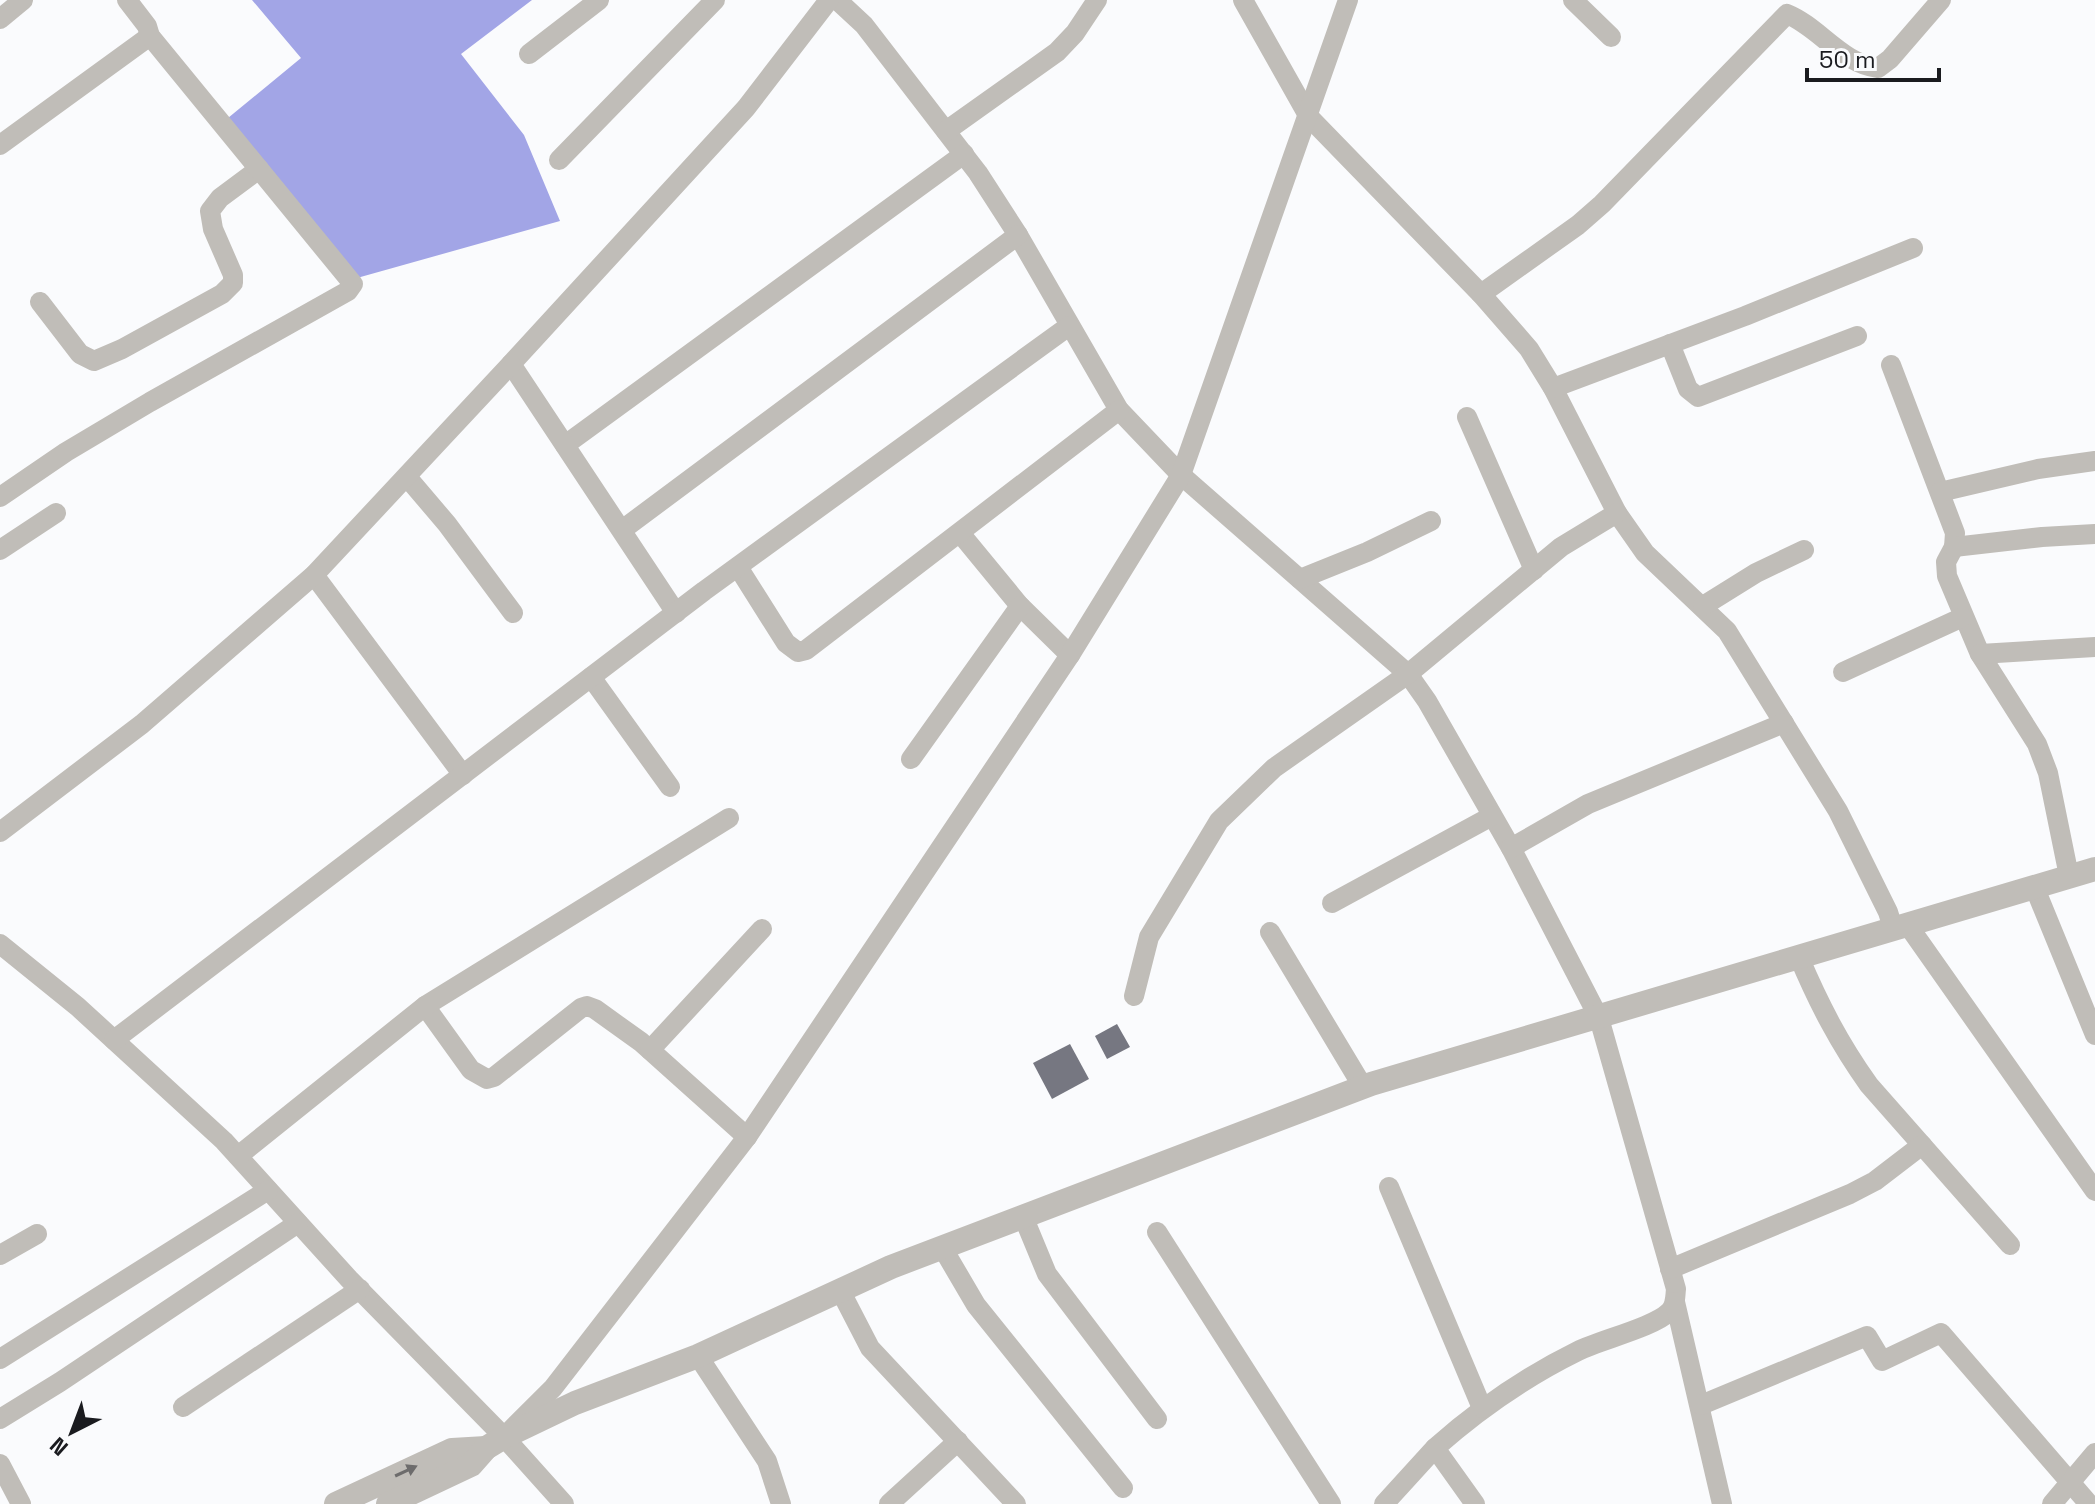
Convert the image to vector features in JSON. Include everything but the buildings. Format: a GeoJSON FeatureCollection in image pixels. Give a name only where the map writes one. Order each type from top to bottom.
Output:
{"type":"FeatureCollection","features":[{"type":"Feature","properties":{"kind":"street"},"geometry":{"type":"LineString","coordinates":[[0,19],[23,0]]}},
{"type":"Feature","properties":{"kind":"street"},"geometry":{"type":"LineString","coordinates":[[0,497],[66,452],[348,291],[353,284],[150,36],[147,26],[127,0]]}},
{"type":"Feature","properties":{"kind":"street"},"geometry":{"type":"LineString","coordinates":[[529,54],[599,0]]}},
{"type":"Feature","properties":{"kind":"street"},"geometry":{"type":"LineString","coordinates":[[559,160],[715,0]]}},
{"type":"Feature","properties":{"kind":"street"},"geometry":{"type":"LineString","coordinates":[[0,832],[142,724],[314,575],[746,108],[829,0]]}},
{"type":"Feature","properties":{"kind":"street"},"geometry":{"type":"LineString","coordinates":[[837,0],[864,25],[964,154],[1018,235],[1119,410],[1181,475],[1408,674],[1427,701],[1511,848],[1599,1018],[1676,1289],[1675,1302],[1722,1504]]}},
{"type":"Feature","properties":{"kind":"street"},"geometry":{"type":"LineString","coordinates":[[1243,0],[1309,117],[1481,294],[1529,349],[1553,388],[1617,513],[1645,553],[1727,631],[1838,811],[1888,912],[2095,1191]]}},
{"type":"Feature","properties":{"kind":"street"},"geometry":{"type":"LineString","coordinates":[[388,1504],[471,1465],[553,1388],[747,1137],[1070,655],[1181,475],[1348,0]]}},
{"type":"Feature","properties":{"kind":"street"},"geometry":{"type":"LineString","coordinates":[[1573,0],[1611,37]]}},
{"type":"Feature","properties":{"kind":"street"},"geometry":{"type":"LineString","coordinates":[[1481,294],[1578,225],[1602,204],[1787,14],[1853,60],[1865,67],[1878,68],[1890,59],[1941,0]]}},
{"type":"Feature","properties":{"kind":"street"},"geometry":{"type":"LineString","coordinates":[[946,131],[1057,52],[1075,33],[1092,2]]}},
{"type":"Feature","properties":{"kind":"street"},"geometry":{"type":"LineString","coordinates":[[0,145],[150,36]]}},
{"type":"Feature","properties":{"kind":"street"},"geometry":{"type":"LineString","coordinates":[[565,445],[964,154]]}},
{"type":"Feature","properties":{"kind":"street"},"geometry":{"type":"LineString","coordinates":[[40,302],[80,354],[94,361],[222,294],[233,283],[233,275],[213,229],[210,211],[220,198],[259,169]]}},
{"type":"Feature","properties":{"kind":"street"},"geometry":{"type":"LineString","coordinates":[[622,530],[1018,235]]}},
{"type":"Feature","properties":{"kind":"street"},"geometry":{"type":"LineString","coordinates":[[1553,388],[1913,248]]}},
{"type":"Feature","properties":{"kind":"street"},"geometry":{"type":"LineString","coordinates":[[114,1040],[676,613],[1069,326]]}},
{"type":"Feature","properties":{"kind":"street"},"geometry":{"type":"LineString","coordinates":[[1670,344],[1688,389],[1698,397],[1857,336]]}},
{"type":"Feature","properties":{"kind":"street"},"geometry":{"type":"LineString","coordinates":[[511,364],[676,613]]}},
{"type":"Feature","properties":{"kind":"street"},"geometry":{"type":"LineString","coordinates":[[1891,365],[1955,533],[1954,547],[1946,562],[1947,576],[1980,654],[2037,744],[2048,773],[2069,876]]}},
{"type":"Feature","properties":{"kind":"street"},"geometry":{"type":"LineString","coordinates":[[738,567],[786,643],[798,652],[806,650],[1119,410]]}},
{"type":"Feature","properties":{"kind":"street"},"geometry":{"type":"LineString","coordinates":[[1467,417],[1534,570]]}},
{"type":"Feature","properties":{"kind":"street"},"geometry":{"type":"LineString","coordinates":[[1940,492],[2038,469],[2095,461]]}},
{"type":"Feature","properties":{"kind":"street"},"geometry":{"type":"LineString","coordinates":[[407,477],[447,524],[513,613]]}},
{"type":"Feature","properties":{"kind":"street"},"geometry":{"type":"LineString","coordinates":[[0,550],[56,513]]}},
{"type":"Feature","properties":{"kind":"street"},"geometry":{"type":"LineString","coordinates":[[1134,996],[1149,937],[1219,821],[1274,768],[1408,674],[1561,547],[1617,513]]}},
{"type":"Feature","properties":{"kind":"street"},"geometry":{"type":"LineString","coordinates":[[1300,579],[1367,552],[1431,521]]}},
{"type":"Feature","properties":{"kind":"street"},"geometry":{"type":"LineString","coordinates":[[960,533],[1020,606],[1070,655]]}},
{"type":"Feature","properties":{"kind":"street"},"geometry":{"type":"LineString","coordinates":[[1954,547],[2095,534]]}},
{"type":"Feature","properties":{"kind":"street"},"geometry":{"type":"LineString","coordinates":[[1703,606],[1756,573],[1804,550]]}},
{"type":"Feature","properties":{"kind":"street"},"geometry":{"type":"LineString","coordinates":[[314,575],[463,775]]}},
{"type":"Feature","properties":{"kind":"street"},"geometry":{"type":"LineString","coordinates":[[911,759],[1020,606]]}},
{"type":"Feature","properties":{"kind":"street"},"geometry":{"type":"LineString","coordinates":[[1843,672],[1963,617]]}},
{"type":"Feature","properties":{"kind":"street"},"geometry":{"type":"LineString","coordinates":[[1980,654],[2095,647]]}},
{"type":"Feature","properties":{"kind":"street"},"geometry":{"type":"LineString","coordinates":[[591,677],[670,787]]}},
{"type":"Feature","properties":{"kind":"street"},"geometry":{"type":"LineString","coordinates":[[1511,848],[1588,804],[1784,723]]}},
{"type":"Feature","properties":{"kind":"street"},"geometry":{"type":"LineString","coordinates":[[1332,903],[1492,816]]}},
{"type":"Feature","properties":{"kind":"street"},"geometry":{"type":"LineString","coordinates":[[238,1156],[425,1006],[729,818]]}},
{"type":"Feature","properties":{"kind":"street"},"geometry":{"type":"LineString","coordinates":[[336,1504],[452,1450],[495,1442],[575,1403],[698,1356],[942,1247],[1363,1087],[2095,869]]}},
{"type":"Feature","properties":{"kind":"street"},"geometry":{"type":"LineString","coordinates":[[2034,886],[2095,1035]]}},
{"type":"Feature","properties":{"kind":"street"},"geometry":{"type":"LineString","coordinates":[[650,1050],[762,929]]}},
{"type":"Feature","properties":{"kind":"street"},"geometry":{"type":"LineString","coordinates":[[1270,932],[1363,1087]]}},
{"type":"Feature","properties":{"kind":"street"},"geometry":{"type":"LineString","coordinates":[[3,950],[114,1040],[238,1156],[495,1442],[564,1504]]}},
{"type":"Feature","properties":{"kind":"street"},"geometry":{"type":"LineString","coordinates":[[1799,957],[1822,1012],[1852,1061],[2010,1245]]}},
{"type":"Feature","properties":{"kind":"street"},"geometry":{"type":"LineString","coordinates":[[425,1006],[471,1070],[487,1079],[494,1077],[571,1014],[587,1006],[606,1015],[650,1050],[747,1137]]}},
{"type":"Feature","properties":{"kind":"street"},"geometry":{"type":"LineString","coordinates":[[1670,1269],[1850,1194],[1875,1181],[1922,1145]]}},
{"type":"Feature","properties":{"kind":"street"},"geometry":{"type":"LineString","coordinates":[[1389,1187],[1482,1408]]}},
{"type":"Feature","properties":{"kind":"street"},"geometry":{"type":"LineString","coordinates":[[0,1359],[268,1190]]}},
{"type":"Feature","properties":{"kind":"street"},"geometry":{"type":"LineString","coordinates":[[1023,1216],[1047,1274],[1157,1419]]}},
{"type":"Feature","properties":{"kind":"street"},"geometry":{"type":"LineString","coordinates":[[0,1419],[298,1223]]}},
{"type":"Feature","properties":{"kind":"street"},"geometry":{"type":"LineString","coordinates":[[1157,1232],[1331,1504]]}},
{"type":"Feature","properties":{"kind":"street"},"geometry":{"type":"LineString","coordinates":[[0,1255],[37,1234]]}},
{"type":"Feature","properties":{"kind":"street"},"geometry":{"type":"LineString","coordinates":[[942,1247],[976,1305],[1123,1488]]}},
{"type":"Feature","properties":{"kind":"street"},"geometry":{"type":"LineString","coordinates":[[183,1407],[360,1289]]}},
{"type":"Feature","properties":{"kind":"street"},"geometry":{"type":"LineString","coordinates":[[840,1290],[870,1348],[1016,1504]]}},
{"type":"Feature","properties":{"kind":"street"},"geometry":{"type":"LineString","coordinates":[[1384,1504],[1435,1448],[1482,1408],[1579,1350],[1670,1312],[1675,1302]]}},
{"type":"Feature","properties":{"kind":"street"},"geometry":{"type":"LineString","coordinates":[[1701,1405],[1867,1336],[1882,1361],[1941,1333],[2089,1504]]}},
{"type":"Feature","properties":{"kind":"street"},"geometry":{"type":"LineString","coordinates":[[698,1356],[767,1461],[781,1504]]}},
{"type":"Feature","properties":{"kind":"street"},"geometry":{"type":"LineString","coordinates":[[889,1504],[958,1441]]}},
{"type":"Feature","properties":{"kind":"street"},"geometry":{"type":"LineString","coordinates":[[1435,1448],[1475,1504]]}},
{"type":"Feature","properties":{"kind":"street"},"geometry":{"type":"LineString","coordinates":[[2052,1504],[2095,1453]]}},
{"type":"Feature","properties":{"kind":"street"},"geometry":{"type":"LineString","coordinates":[[0,1464],[21,1504]]}},
{"type":"Feature","properties":{"kind":"water"},"geometry":{"type":"Polygon","coordinates":[[[252,0],[532,0],[461,54],[524,135],[560,221],[357,278],[228,118],[301,58],[252,0]]]}}]}
